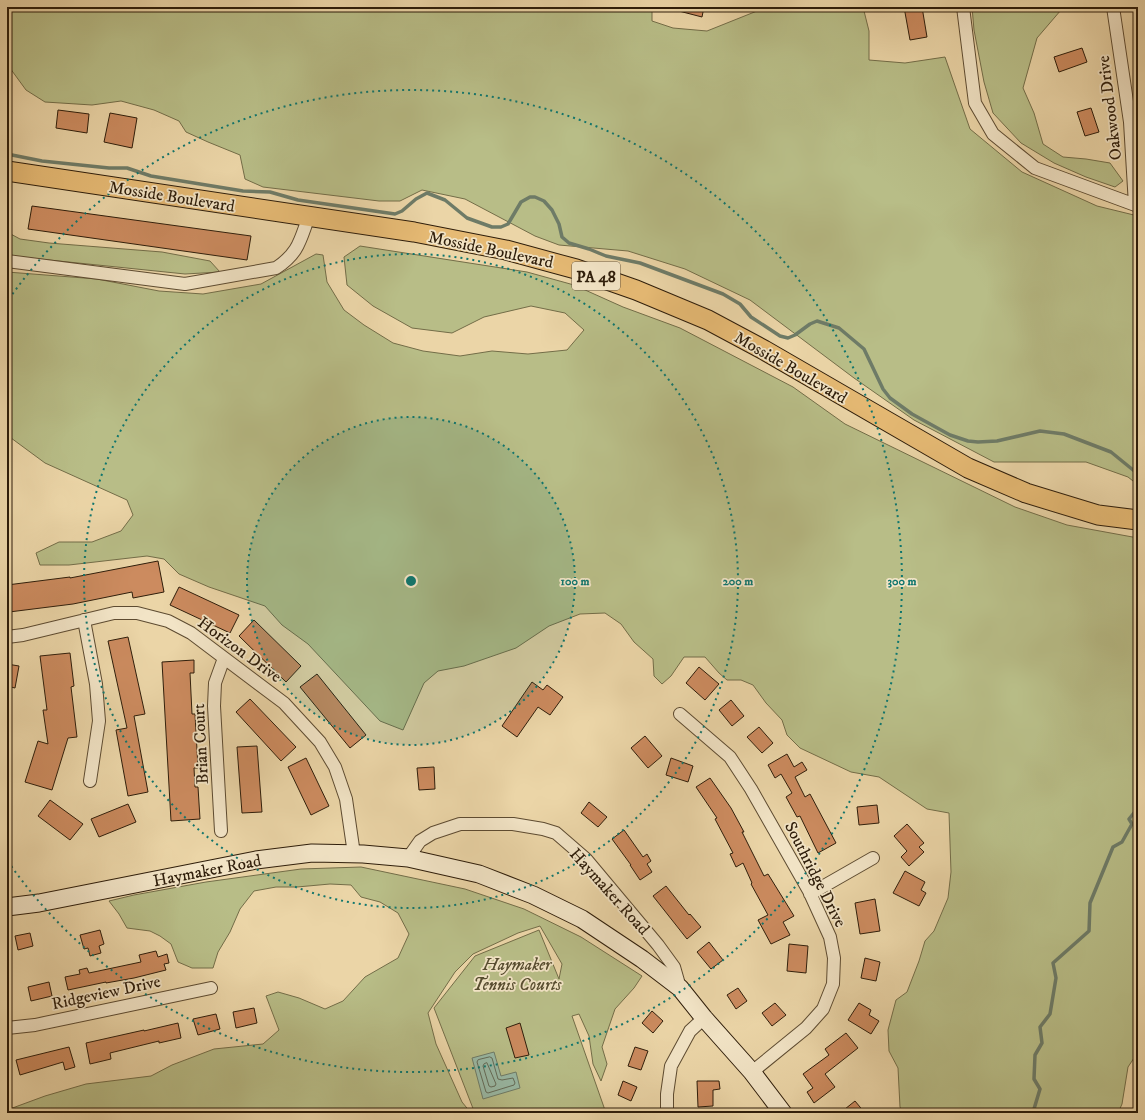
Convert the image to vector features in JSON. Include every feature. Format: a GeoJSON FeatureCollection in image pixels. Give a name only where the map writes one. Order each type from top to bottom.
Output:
{"type":"FeatureCollection","features":[{"type":"Feature","properties":{"kind":"main road","name":"Mosside Boulevard"},"geometry":{"type":"LineString","coordinates":[[7,171],[414,232],[506,250],[576,269],[636,290],[708,320],[764,350],[968,468],[1026,494],[1098,515],[1138,520]]}},
{"type":"Feature","properties":{"kind":"main road","name":"Haymaker Road"},"geometry":{"type":"LineString","coordinates":[[7,906],[39,903],[256,860],[312,853],[408,858],[479,874],[533,895],[582,919],[642,959],[680,988],[704,1018],[752,1072],[783,1113]]}},
{"type":"Feature","properties":{"kind":"street"},"geometry":{"type":"LineString","coordinates":[[963,7],[975,103],[994,134],[1035,168],[1136,205]]}},
{"type":"Feature","properties":{"kind":"street","name":"Oakwood Drive"},"geometry":{"type":"LineString","coordinates":[[1113,7],[1130,122],[1136,205]]}},
{"type":"Feature","properties":{"kind":"street"},"geometry":{"type":"LineString","coordinates":[[7,261],[185,284],[276,268],[285,262],[297,248],[309,216]]}},
{"type":"Feature","properties":{"kind":"street","name":"Horizon Drive"},"geometry":{"type":"LineString","coordinates":[[7,637],[23,635],[114,613],[137,612],[168,621],[191,633],[284,703],[320,742],[335,767],[346,799],[354,854]]}},
{"type":"Feature","properties":{"kind":"street"},"geometry":{"type":"LineString","coordinates":[[84,620],[96,684],[99,721],[90,781]]}},
{"type":"Feature","properties":{"kind":"street","name":"Brian Court"},"geometry":{"type":"LineString","coordinates":[[221,831],[214,706],[215,683],[224,658]]}},
{"type":"Feature","properties":{"kind":"street","name":"Southridge Drive"},"geometry":{"type":"LineString","coordinates":[[680,714],[730,757],[751,789],[810,894],[830,937],[834,958],[833,984],[823,1010],[806,1028],[752,1072]]}},
{"type":"Feature","properties":{"kind":"street","name":"Haymaker Road"},"geometry":{"type":"LineString","coordinates":[[408,858],[420,841],[433,833],[460,824],[513,824],[543,829],[556,833],[586,859],[658,945],[674,967],[680,988]]}},
{"type":"Feature","properties":{"kind":"street"},"geometry":{"type":"LineString","coordinates":[[810,894],[873,858]]}},
{"type":"Feature","properties":{"kind":"street","name":"Ridgeview Drive"},"geometry":{"type":"LineString","coordinates":[[7,1028],[35,1025],[211,988]]}},
{"type":"Feature","properties":{"kind":"street"},"geometry":{"type":"LineString","coordinates":[[668,1113],[667,1094],[671,1066],[690,1031],[704,1018]]}},
{"type":"Feature","properties":{"kind":"green space"},"geometry":{"type":"Polygon","coordinates":[[[7,7],[652,7],[652,21],[673,28],[707,31],[757,11],[763,7],[863,7],[869,31],[869,60],[905,63],[945,57],[970,129],[1022,172],[1097,206],[1138,216],[1138,485],[1128,477],[1086,462],[994,462],[914,420],[854,378],[750,300],[685,269],[628,251],[559,245],[535,236],[465,199],[422,190],[400,201],[379,201],[263,187],[245,179],[240,155],[186,132],[179,121],[154,110],[121,101],[92,105],[45,102],[26,90],[7,64],[7,7]]]}},
{"type":"Feature","properties":{"kind":"green space"},"geometry":{"type":"Polygon","coordinates":[[[972,7],[1062,7],[1037,38],[1023,88],[1034,113],[1043,144],[1063,157],[1110,163],[1123,181],[1115,187],[1086,177],[1054,163],[1021,143],[993,113],[984,82],[974,30],[972,7]]]}},
{"type":"Feature","properties":{"kind":"green space"},"geometry":{"type":"Polygon","coordinates":[[[7,232],[20,239],[49,243],[162,252],[210,261],[220,272],[185,274],[7,256],[7,232]]]}},
{"type":"Feature","properties":{"kind":"green space"},"geometry":{"type":"Polygon","coordinates":[[[360,246],[527,272],[574,285],[623,307],[680,328],[793,387],[845,424],[1015,507],[1067,525],[1138,538],[1138,1052],[1128,1067],[1122,1104],[1118,1113],[903,1113],[900,1107],[898,1068],[889,1051],[888,1030],[896,1000],[907,992],[925,941],[934,931],[948,898],[951,872],[949,813],[927,809],[879,777],[851,772],[800,748],[787,735],[782,720],[766,703],[753,685],[741,680],[727,680],[705,657],[684,657],[671,676],[662,684],[654,676],[653,659],[634,642],[621,624],[605,613],[580,614],[549,626],[516,648],[464,666],[438,671],[424,683],[403,730],[380,721],[308,644],[282,625],[265,606],[209,587],[179,574],[164,559],[147,556],[69,565],[40,565],[36,553],[59,542],[92,542],[121,531],[133,515],[127,500],[45,463],[7,435],[7,272],[97,279],[159,291],[203,294],[261,284],[316,254],[323,255],[327,282],[344,310],[364,325],[393,343],[423,351],[460,356],[492,351],[528,354],[567,350],[584,330],[565,313],[531,306],[484,317],[452,333],[412,328],[373,306],[347,285],[344,257],[360,246]]]}},
{"type":"Feature","properties":{"kind":"green space","name":"Haymaker Tennis Courts"},"geometry":{"type":"Polygon","coordinates":[[[361,867],[465,889],[524,909],[581,937],[642,976],[634,988],[615,1009],[602,1047],[607,1064],[601,1081],[593,1064],[589,1036],[579,1014],[572,1016],[606,1113],[480,1113],[474,1111],[434,1008],[475,956],[539,930],[559,979],[562,964],[540,926],[518,933],[473,954],[455,972],[428,1013],[436,1044],[462,1102],[471,1113],[7,1113],[7,1110],[45,1096],[86,1084],[151,1076],[172,1065],[214,1049],[263,1044],[279,1030],[266,996],[278,992],[299,998],[325,1009],[343,1001],[365,977],[398,958],[409,934],[398,913],[380,902],[361,897],[351,885],[330,884],[276,887],[254,891],[240,909],[230,932],[218,952],[213,968],[192,968],[178,962],[171,944],[160,936],[150,931],[127,928],[109,901],[206,882],[301,869],[361,867]]]}},
{"type":"Feature","properties":{"kind":"water"},"geometry":{"type":"Polygon","coordinates":[[[494,1052],[501,1076],[516,1072],[520,1088],[483,1099],[472,1058],[494,1052]]]}},
{"type":"Feature","properties":{"kind":"building"},"geometry":{"type":"Polygon","coordinates":[[[675,7],[704,7],[702,17],[675,10],[675,7]]]}},
{"type":"Feature","properties":{"kind":"building"},"geometry":{"type":"Polygon","coordinates":[[[904,7],[922,7],[927,37],[910,40],[904,7]]]}},
{"type":"Feature","properties":{"kind":"building"},"geometry":{"type":"Polygon","coordinates":[[[1082,48],[1087,62],[1059,72],[1054,57],[1082,48]]]}},
{"type":"Feature","properties":{"kind":"building"},"geometry":{"type":"Polygon","coordinates":[[[1091,108],[1099,132],[1085,136],[1077,112],[1091,108]]]}},
{"type":"Feature","properties":{"kind":"building"},"geometry":{"type":"Polygon","coordinates":[[[58,110],[89,114],[87,133],[56,128],[58,110]]]}},
{"type":"Feature","properties":{"kind":"building"},"geometry":{"type":"Polygon","coordinates":[[[110,113],[137,118],[132,148],[104,142],[110,113]]]}},
{"type":"Feature","properties":{"kind":"building"},"geometry":{"type":"Polygon","coordinates":[[[32,206],[251,236],[247,260],[28,229],[32,206]]]}},
{"type":"Feature","properties":{"kind":"building"},"geometry":{"type":"Polygon","coordinates":[[[158,561],[164,592],[133,598],[132,592],[73,604],[9,612],[7,585],[70,578],[158,561]]]}},
{"type":"Feature","properties":{"kind":"building"},"geometry":{"type":"Polygon","coordinates":[[[179,587],[239,615],[230,633],[170,605],[179,587]]]}},
{"type":"Feature","properties":{"kind":"building"},"geometry":{"type":"Polygon","coordinates":[[[254,620],[301,666],[286,682],[239,636],[254,620]]]}},
{"type":"Feature","properties":{"kind":"building"},"geometry":{"type":"Polygon","coordinates":[[[128,637],[145,714],[134,716],[148,792],[128,796],[116,730],[127,728],[108,641],[128,637]]]}},
{"type":"Feature","properties":{"kind":"building"},"geometry":{"type":"Polygon","coordinates":[[[70,653],[74,686],[71,687],[77,737],[68,738],[52,790],[25,782],[38,741],[48,744],[43,710],[47,710],[40,656],[70,653]]]}},
{"type":"Feature","properties":{"kind":"building"},"geometry":{"type":"Polygon","coordinates":[[[194,660],[194,673],[190,673],[192,714],[195,714],[198,768],[194,768],[195,787],[198,787],[200,819],[171,821],[162,662],[194,660]]]}},
{"type":"Feature","properties":{"kind":"building"},"geometry":{"type":"Polygon","coordinates":[[[7,664],[19,666],[15,688],[7,686],[7,664]]]}},
{"type":"Feature","properties":{"kind":"building"},"geometry":{"type":"Polygon","coordinates":[[[699,667],[719,684],[705,700],[686,683],[699,667]]]}},
{"type":"Feature","properties":{"kind":"building"},"geometry":{"type":"Polygon","coordinates":[[[317,674],[366,735],[350,748],[300,687],[317,674]]]}},
{"type":"Feature","properties":{"kind":"building"},"geometry":{"type":"Polygon","coordinates":[[[532,682],[543,690],[547,685],[563,697],[550,715],[538,707],[517,737],[502,726],[532,682]]]}},
{"type":"Feature","properties":{"kind":"building"},"geometry":{"type":"Polygon","coordinates":[[[250,699],[296,747],[281,761],[236,712],[250,699]]]}},
{"type":"Feature","properties":{"kind":"building"},"geometry":{"type":"Polygon","coordinates":[[[731,700],[744,716],[732,726],[719,710],[731,700]]]}},
{"type":"Feature","properties":{"kind":"building"},"geometry":{"type":"Polygon","coordinates":[[[759,727],[773,743],[762,753],[747,737],[759,727]]]}},
{"type":"Feature","properties":{"kind":"building"},"geometry":{"type":"Polygon","coordinates":[[[645,736],[662,756],[648,768],[631,748],[645,736]]]}},
{"type":"Feature","properties":{"kind":"building"},"geometry":{"type":"Polygon","coordinates":[[[257,746],[262,812],[242,813],[237,747],[257,746]]]}},
{"type":"Feature","properties":{"kind":"building"},"geometry":{"type":"Polygon","coordinates":[[[787,754],[794,767],[802,762],[807,770],[795,777],[805,797],[810,794],[836,843],[818,853],[800,816],[797,817],[786,797],[792,793],[781,774],[775,778],[768,765],[787,754]]]}},
{"type":"Feature","properties":{"kind":"building"},"geometry":{"type":"Polygon","coordinates":[[[306,758],[329,806],[311,815],[288,767],[306,758]]]}},
{"type":"Feature","properties":{"kind":"building"},"geometry":{"type":"Polygon","coordinates":[[[671,758],[693,766],[688,782],[666,775],[671,758]]]}},
{"type":"Feature","properties":{"kind":"building"},"geometry":{"type":"Polygon","coordinates":[[[434,767],[435,789],[419,790],[417,768],[434,767]]]}},
{"type":"Feature","properties":{"kind":"building"},"geometry":{"type":"Polygon","coordinates":[[[710,778],[731,808],[744,832],[742,832],[764,876],[768,874],[794,916],[783,922],[790,935],[771,944],[758,920],[768,915],[751,884],[752,883],[743,863],[736,867],[730,854],[733,853],[715,819],[717,818],[696,787],[710,778]]]}},
{"type":"Feature","properties":{"kind":"building"},"geometry":{"type":"Polygon","coordinates":[[[50,800],[83,824],[70,840],[38,816],[50,800]]]}},
{"type":"Feature","properties":{"kind":"building"},"geometry":{"type":"Polygon","coordinates":[[[589,802],[607,817],[598,827],[581,813],[589,802]]]}},
{"type":"Feature","properties":{"kind":"building"},"geometry":{"type":"Polygon","coordinates":[[[128,804],[136,822],[99,837],[91,819],[128,804]]]}},
{"type":"Feature","properties":{"kind":"building"},"geometry":{"type":"Polygon","coordinates":[[[877,805],[879,823],[859,825],[857,807],[877,805]]]}},
{"type":"Feature","properties":{"kind":"building"},"geometry":{"type":"Polygon","coordinates":[[[907,824],[924,843],[919,847],[924,852],[909,866],[901,857],[907,851],[894,836],[907,824]]]}},
{"type":"Feature","properties":{"kind":"building"},"geometry":{"type":"Polygon","coordinates":[[[624,830],[643,857],[647,854],[651,861],[647,864],[652,872],[640,880],[612,839],[624,830]]]}},
{"type":"Feature","properties":{"kind":"building"},"geometry":{"type":"Polygon","coordinates":[[[905,871],[925,882],[921,890],[926,893],[919,906],[893,893],[905,871]]]}},
{"type":"Feature","properties":{"kind":"building"},"geometry":{"type":"Polygon","coordinates":[[[666,886],[689,915],[690,914],[701,927],[687,939],[653,896],[666,886]]]}},
{"type":"Feature","properties":{"kind":"building"},"geometry":{"type":"Polygon","coordinates":[[[875,899],[880,931],[860,934],[855,903],[875,899]]]}},
{"type":"Feature","properties":{"kind":"building"},"geometry":{"type":"Polygon","coordinates":[[[100,930],[104,944],[99,946],[101,953],[90,956],[88,948],[84,949],[80,935],[100,930]]]}},
{"type":"Feature","properties":{"kind":"building"},"geometry":{"type":"Polygon","coordinates":[[[30,933],[33,946],[18,950],[15,936],[30,933]]]}},
{"type":"Feature","properties":{"kind":"building"},"geometry":{"type":"Polygon","coordinates":[[[709,942],[723,960],[711,969],[697,952],[709,942]]]}},
{"type":"Feature","properties":{"kind":"building"},"geometry":{"type":"Polygon","coordinates":[[[789,944],[808,946],[806,973],[787,971],[789,944]]]}},
{"type":"Feature","properties":{"kind":"building"},"geometry":{"type":"Polygon","coordinates":[[[156,951],[158,957],[167,954],[169,963],[164,964],[166,970],[134,978],[68,990],[65,977],[80,974],[79,970],[87,968],[89,973],[141,962],[139,955],[156,951]]]}},
{"type":"Feature","properties":{"kind":"building"},"geometry":{"type":"Polygon","coordinates":[[[865,958],[880,962],[876,981],[861,978],[865,958]]]}},
{"type":"Feature","properties":{"kind":"building"},"geometry":{"type":"Polygon","coordinates":[[[49,982],[52,996],[31,1001],[28,987],[49,982]]]}},
{"type":"Feature","properties":{"kind":"building"},"geometry":{"type":"Polygon","coordinates":[[[738,988],[747,1001],[736,1009],[727,995],[738,988]]]}},
{"type":"Feature","properties":{"kind":"building"},"geometry":{"type":"Polygon","coordinates":[[[775,1003],[786,1015],[772,1026],[762,1013],[775,1003]]]}},
{"type":"Feature","properties":{"kind":"building"},"geometry":{"type":"Polygon","coordinates":[[[859,1003],[871,1010],[869,1015],[879,1021],[871,1034],[848,1020],[859,1003]]]}},
{"type":"Feature","properties":{"kind":"building"},"geometry":{"type":"Polygon","coordinates":[[[254,1008],[257,1023],[236,1028],[233,1012],[254,1008]]]}},
{"type":"Feature","properties":{"kind":"building"},"geometry":{"type":"Polygon","coordinates":[[[652,1011],[663,1021],[653,1033],[642,1023],[652,1011]]]}},
{"type":"Feature","properties":{"kind":"building"},"geometry":{"type":"Polygon","coordinates":[[[216,1014],[220,1029],[198,1035],[193,1019],[216,1014]]]}},
{"type":"Feature","properties":{"kind":"building"},"geometry":{"type":"Polygon","coordinates":[[[178,1023],[181,1038],[159,1043],[159,1041],[110,1053],[111,1059],[90,1064],[86,1043],[178,1023]]]}},
{"type":"Feature","properties":{"kind":"building"},"geometry":{"type":"Polygon","coordinates":[[[520,1023],[529,1055],[515,1058],[506,1028],[520,1023]]]}},
{"type":"Feature","properties":{"kind":"building"},"geometry":{"type":"Polygon","coordinates":[[[846,1033],[858,1048],[825,1074],[835,1087],[814,1103],[807,1092],[813,1088],[803,1074],[829,1055],[825,1049],[846,1033]]]}},
{"type":"Feature","properties":{"kind":"building"},"geometry":{"type":"Polygon","coordinates":[[[69,1047],[75,1067],[65,1070],[63,1062],[20,1075],[16,1060],[69,1047]]]}},
{"type":"Feature","properties":{"kind":"building"},"geometry":{"type":"Polygon","coordinates":[[[635,1047],[648,1051],[641,1070],[628,1066],[635,1047]]]}},
{"type":"Feature","properties":{"kind":"building"},"geometry":{"type":"Polygon","coordinates":[[[623,1081],[637,1087],[631,1101],[618,1095],[623,1081]]]}},
{"type":"Feature","properties":{"kind":"building"},"geometry":{"type":"Polygon","coordinates":[[[697,1081],[719,1081],[720,1089],[713,1090],[713,1106],[698,1107],[697,1081]]]}},
{"type":"Feature","properties":{"kind":"building"},"geometry":{"type":"Polygon","coordinates":[[[855,1101],[865,1113],[840,1113],[855,1101]]]}},
{"type":"Feature","properties":{"kind":"waterway"},"geometry":{"type":"LineString","coordinates":[[7,154],[42,161],[109,168],[127,168],[151,176],[243,191],[270,192],[298,200],[395,214],[402,211],[416,199],[427,193],[445,200],[467,218],[492,227],[501,227],[508,224],[521,202],[530,197],[535,197],[544,201],[552,210],[559,224],[562,237],[569,243],[606,256],[640,263],[723,294],[740,304],[751,317],[780,336],[788,338],[817,321],[839,328],[864,349],[883,389],[890,398],[912,414],[950,435],[968,441],[978,442],[997,441],[1040,431],[1064,434],[1111,452],[1138,474]]}},
{"type":"Feature","properties":{"kind":"waterway"},"geometry":{"type":"LineString","coordinates":[[1036,1113],[1034,1109],[1040,1089],[1034,1079],[1035,1055],[1042,1043],[1040,1027],[1050,1014],[1056,978],[1053,963],[1089,931],[1090,903],[1113,847],[1122,842],[1132,824],[1129,819],[1138,808]]}}]}
